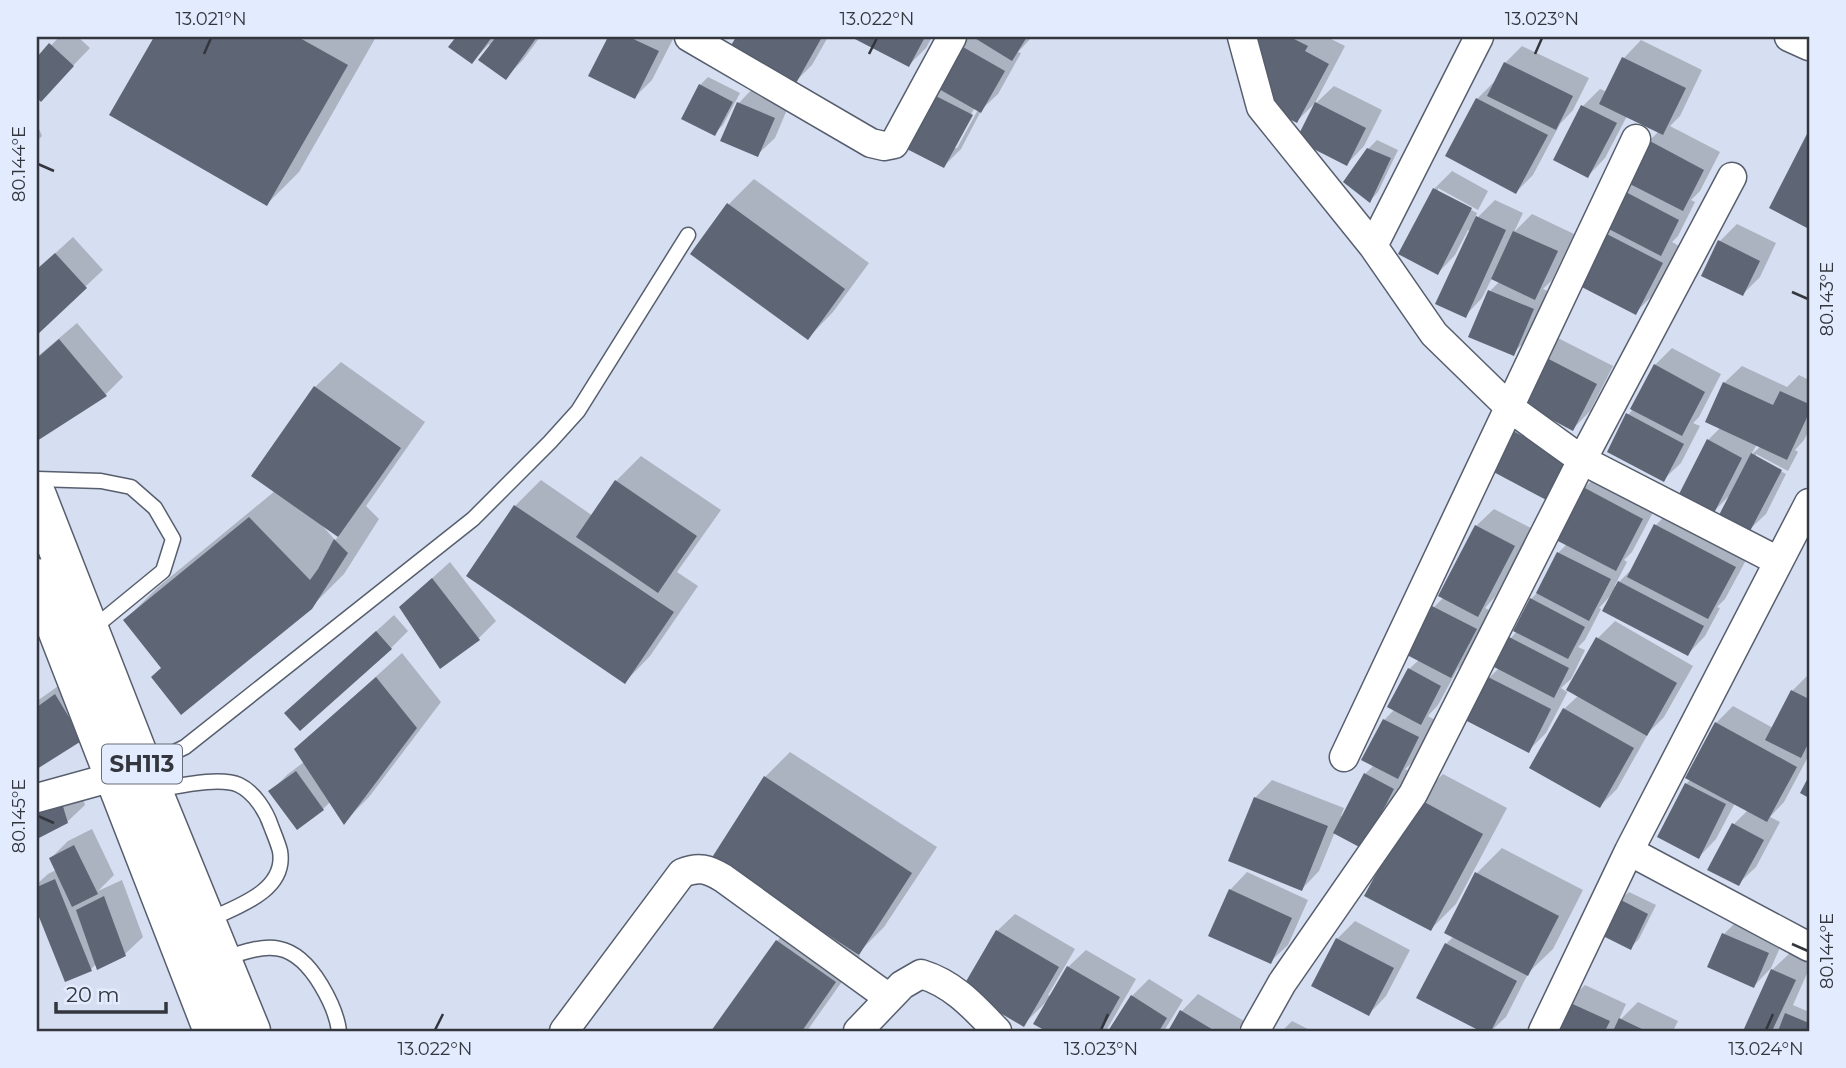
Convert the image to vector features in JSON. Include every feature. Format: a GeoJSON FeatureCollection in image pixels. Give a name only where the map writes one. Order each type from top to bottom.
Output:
{"type":"FeatureCollection","features":[{"type":"Feature","properties":{"kind":"main road","name":"SH113"},"geometry":{"type":"LineString","coordinates":[[37,496],[90,631],[214,1031]]}},
{"type":"Feature","properties":{"kind":"main road","name":"SH113"},"geometry":{"type":"LineString","coordinates":[[37,578],[206,921],[251,1031]]}},
{"type":"Feature","properties":{"kind":"street"},"geometry":{"type":"LineString","coordinates":[[706,41],[871,143],[884,146],[894,144],[952,37]]}},
{"type":"Feature","properties":{"kind":"street"},"geometry":{"type":"LineString","coordinates":[[1242,37],[1261,107],[1373,246],[1434,334],[1510,408],[1582,460],[1778,561]]}},
{"type":"Feature","properties":{"kind":"street"},"geometry":{"type":"LineString","coordinates":[[1373,246],[1479,37]]}},
{"type":"Feature","properties":{"kind":"street"},"geometry":{"type":"LineString","coordinates":[[1789,37],[1809,46]]}},
{"type":"Feature","properties":{"kind":"street"},"geometry":{"type":"LineString","coordinates":[[1344,757],[1636,139]]}},
{"type":"Feature","properties":{"kind":"street"},"geometry":{"type":"LineString","coordinates":[[1255,1031],[1282,983],[1413,793],[1582,460],[1732,177]]}},
{"type":"Feature","properties":{"kind":"street"},"geometry":{"type":"LineString","coordinates":[[1543,1031],[1629,851],[1809,503]]}},
{"type":"Feature","properties":{"kind":"street"},"geometry":{"type":"LineString","coordinates":[[37,798],[137,779]]}},
{"type":"Feature","properties":{"kind":"street"},"geometry":{"type":"LineString","coordinates":[[1629,851],[1809,947]]}},
{"type":"Feature","properties":{"kind":"street"},"geometry":{"type":"LineString","coordinates":[[564,1031],[682,873],[695,868],[708,869],[723,878],[889,998]]}},
{"type":"Feature","properties":{"kind":"street"},"geometry":{"type":"LineString","coordinates":[[859,1031],[902,985],[921,974],[939,979],[962,995],[997,1031]]}},
{"type":"Feature","properties":{"kind":"lane"},"geometry":{"type":"LineString","coordinates":[[137,779],[186,747],[473,519],[579,411],[688,235]]}},
{"type":"Feature","properties":{"kind":"lane"},"geometry":{"type":"LineString","coordinates":[[37,480],[101,481],[131,487],[155,508],[173,539],[163,571],[90,631]]}},
{"type":"Feature","properties":{"kind":"lane"},"geometry":{"type":"LineString","coordinates":[[137,779],[238,785],[266,811],[280,853],[278,869],[268,887],[258,896],[206,921]]}},
{"type":"Feature","properties":{"kind":"lane"},"geometry":{"type":"LineString","coordinates":[[222,959],[264,947],[291,951],[310,965],[338,1020],[339,1031]]}},
{"type":"Feature","properties":{"kind":"building"},"geometry":{"type":"Polygon","coordinates":[[[154,37],[298,37],[348,65],[267,206],[109,115],[154,37]]]}},
{"type":"Feature","properties":{"kind":"building"},"geometry":{"type":"Polygon","coordinates":[[[456,37],[492,37],[472,64],[448,47],[456,37]]]}},
{"type":"Feature","properties":{"kind":"building"},"geometry":{"type":"Polygon","coordinates":[[[496,37],[537,37],[506,80],[478,60],[496,37]]]}},
{"type":"Feature","properties":{"kind":"building"},"geometry":{"type":"Polygon","coordinates":[[[608,37],[629,37],[659,51],[635,99],[588,76],[608,37]]]}},
{"type":"Feature","properties":{"kind":"building"},"geometry":{"type":"Polygon","coordinates":[[[736,37],[822,37],[795,85],[730,47],[736,37]]]}},
{"type":"Feature","properties":{"kind":"building"},"geometry":{"type":"Polygon","coordinates":[[[851,37],[925,37],[909,67],[851,37]]]}},
{"type":"Feature","properties":{"kind":"building"},"geometry":{"type":"Polygon","coordinates":[[[973,37],[1027,37],[1012,61],[973,37]]]}},
{"type":"Feature","properties":{"kind":"building"},"geometry":{"type":"Polygon","coordinates":[[[1256,37],[1290,37],[1308,46],[1305,51],[1329,64],[1297,123],[1265,106],[1256,37]]]}},
{"type":"Feature","properties":{"kind":"building"},"geometry":{"type":"Polygon","coordinates":[[[49,43],[74,66],[41,102],[37,98],[37,57],[49,43]]]}},
{"type":"Feature","properties":{"kind":"building"},"geometry":{"type":"Polygon","coordinates":[[[956,43],[1005,71],[981,113],[932,85],[956,43]]]}},
{"type":"Feature","properties":{"kind":"building"},"geometry":{"type":"Polygon","coordinates":[[[1622,57],[1686,88],[1663,135],[1599,104],[1622,57]]]}},
{"type":"Feature","properties":{"kind":"building"},"geometry":{"type":"Polygon","coordinates":[[[1504,62],[1573,96],[1556,130],[1487,96],[1504,62]]]}},
{"type":"Feature","properties":{"kind":"building"},"geometry":{"type":"Polygon","coordinates":[[[699,84],[733,102],[715,136],[681,119],[699,84]]]}},
{"type":"Feature","properties":{"kind":"building"},"geometry":{"type":"Polygon","coordinates":[[[930,93],[973,115],[944,168],[901,146],[930,93]]]}},
{"type":"Feature","properties":{"kind":"building"},"geometry":{"type":"Polygon","coordinates":[[[1476,98],[1548,135],[1516,194],[1445,156],[1476,98]]]}},
{"type":"Feature","properties":{"kind":"building"},"geometry":{"type":"Polygon","coordinates":[[[737,102],[775,118],[758,157],[720,141],[737,102]]]}},
{"type":"Feature","properties":{"kind":"building"},"geometry":{"type":"Polygon","coordinates":[[[1315,102],[1366,128],[1347,166],[1296,140],[1315,102]]]}},
{"type":"Feature","properties":{"kind":"building"},"geometry":{"type":"Polygon","coordinates":[[[1581,105],[1617,123],[1588,178],[1553,160],[1581,105]]]}},
{"type":"Feature","properties":{"kind":"building"},"geometry":{"type":"Polygon","coordinates":[[[1809,130],[1809,229],[1769,208],[1809,130]]]}},
{"type":"Feature","properties":{"kind":"building"},"geometry":{"type":"Polygon","coordinates":[[[1648,140],[1704,170],[1683,211],[1626,182],[1648,140]]]}},
{"type":"Feature","properties":{"kind":"building"},"geometry":{"type":"Polygon","coordinates":[[[1367,148],[1391,158],[1370,203],[1343,182],[1367,148]]]}},
{"type":"Feature","properties":{"kind":"building"},"geometry":{"type":"Polygon","coordinates":[[[1433,188],[1472,208],[1438,275],[1398,254],[1433,188]]]}},
{"type":"Feature","properties":{"kind":"building"},"geometry":{"type":"Polygon","coordinates":[[[1622,190],[1679,220],[1661,256],[1603,226],[1622,190]]]}},
{"type":"Feature","properties":{"kind":"building"},"geometry":{"type":"Polygon","coordinates":[[[727,203],[845,289],[808,340],[690,254],[727,203]]]}},
{"type":"Feature","properties":{"kind":"building"},"geometry":{"type":"Polygon","coordinates":[[[1476,216],[1506,230],[1466,318],[1435,304],[1476,216]]]}},
{"type":"Feature","properties":{"kind":"building"},"geometry":{"type":"Polygon","coordinates":[[[1599,230],[1663,263],[1636,315],[1572,282],[1599,230]]]}},
{"type":"Feature","properties":{"kind":"building"},"geometry":{"type":"Polygon","coordinates":[[[1513,231],[1558,251],[1535,300],[1491,279],[1513,231]]]}},
{"type":"Feature","properties":{"kind":"building"},"geometry":{"type":"Polygon","coordinates":[[[1718,240],[1760,261],[1743,296],[1701,276],[1718,240]]]}},
{"type":"Feature","properties":{"kind":"building"},"geometry":{"type":"Polygon","coordinates":[[[55,253],[87,288],[37,335],[37,269],[55,253]]]}},
{"type":"Feature","properties":{"kind":"building"},"geometry":{"type":"Polygon","coordinates":[[[1488,290],[1534,309],[1514,356],[1468,337],[1488,290]]]}},
{"type":"Feature","properties":{"kind":"building"},"geometry":{"type":"Polygon","coordinates":[[[59,339],[107,396],[37,441],[37,358],[59,339]]]}},
{"type":"Feature","properties":{"kind":"building"},"geometry":{"type":"Polygon","coordinates":[[[1539,354],[1597,384],[1573,431],[1515,400],[1539,354]]]}},
{"type":"Feature","properties":{"kind":"building"},"geometry":{"type":"Polygon","coordinates":[[[1654,364],[1705,392],[1682,436],[1630,409],[1654,364]]]}},
{"type":"Feature","properties":{"kind":"building"},"geometry":{"type":"Polygon","coordinates":[[[1723,382],[1773,405],[1780,391],[1809,404],[1809,413],[1787,460],[1705,422],[1723,382]]]}},
{"type":"Feature","properties":{"kind":"building"},"geometry":{"type":"Polygon","coordinates":[[[314,386],[401,448],[338,537],[251,476],[314,386]]]}},
{"type":"Feature","properties":{"kind":"building"},"geometry":{"type":"Polygon","coordinates":[[[1626,413],[1684,444],[1664,482],[1607,452],[1626,413]]]}},
{"type":"Feature","properties":{"kind":"building"},"geometry":{"type":"Polygon","coordinates":[[[1509,429],[1573,462],[1552,503],[1488,469],[1509,429]]]}},
{"type":"Feature","properties":{"kind":"building"},"geometry":{"type":"Polygon","coordinates":[[[1707,439],[1742,458],[1712,517],[1677,498],[1707,439]]]}},
{"type":"Feature","properties":{"kind":"building"},"geometry":{"type":"Polygon","coordinates":[[[1751,453],[1782,470],[1749,533],[1718,517],[1751,453]]]}},
{"type":"Feature","properties":{"kind":"building"},"geometry":{"type":"Polygon","coordinates":[[[615,480],[697,536],[658,593],[576,537],[615,480]]]}},
{"type":"Feature","properties":{"kind":"building"},"geometry":{"type":"Polygon","coordinates":[[[1583,487],[1643,519],[1616,571],[1556,540],[1583,487]]]}},
{"type":"Feature","properties":{"kind":"building"},"geometry":{"type":"Polygon","coordinates":[[[514,505],[674,612],[625,684],[466,576],[514,505]]]}},
{"type":"Feature","properties":{"kind":"building"},"geometry":{"type":"Polygon","coordinates":[[[249,517],[310,580],[334,539],[348,553],[312,609],[181,715],[151,677],[161,668],[123,620],[249,517]]]}},
{"type":"Feature","properties":{"kind":"building"},"geometry":{"type":"Polygon","coordinates":[[[1654,524],[1736,567],[1708,619],[1627,577],[1654,524]]]}},
{"type":"Feature","properties":{"kind":"building"},"geometry":{"type":"Polygon","coordinates":[[[1475,525],[1515,546],[1478,617],[1438,596],[1475,525]]]}},
{"type":"Feature","properties":{"kind":"building"},"geometry":{"type":"Polygon","coordinates":[[[1557,552],[1611,579],[1589,621],[1536,593],[1557,552]]]}},
{"type":"Feature","properties":{"kind":"building"},"geometry":{"type":"Polygon","coordinates":[[[432,578],[480,640],[440,669],[399,607],[432,578]]]}},
{"type":"Feature","properties":{"kind":"building"},"geometry":{"type":"Polygon","coordinates":[[[1618,581],[1704,626],[1688,656],[1602,611],[1618,581]]]}},
{"type":"Feature","properties":{"kind":"building"},"geometry":{"type":"Polygon","coordinates":[[[1530,598],[1585,627],[1568,659],[1513,631],[1530,598]]]}},
{"type":"Feature","properties":{"kind":"building"},"geometry":{"type":"Polygon","coordinates":[[[1432,606],[1477,629],[1451,678],[1407,655],[1432,606]]]}},
{"type":"Feature","properties":{"kind":"building"},"geometry":{"type":"Polygon","coordinates":[[[376,631],[392,649],[300,731],[284,713],[376,631]]]}},
{"type":"Feature","properties":{"kind":"building"},"geometry":{"type":"Polygon","coordinates":[[[1509,637],[1569,668],[1554,698],[1494,667],[1509,637]]]}},
{"type":"Feature","properties":{"kind":"building"},"geometry":{"type":"Polygon","coordinates":[[[1596,637],[1677,683],[1647,736],[1566,690],[1596,637]]]}},
{"type":"Feature","properties":{"kind":"building"},"geometry":{"type":"Polygon","coordinates":[[[1408,668],[1441,686],[1421,725],[1387,707],[1408,668]]]}},
{"type":"Feature","properties":{"kind":"building"},"geometry":{"type":"Polygon","coordinates":[[[376,677],[417,728],[344,825],[294,749],[376,677]]]}},
{"type":"Feature","properties":{"kind":"building"},"geometry":{"type":"Polygon","coordinates":[[[1488,677],[1551,709],[1529,753],[1465,720],[1488,677]]]}},
{"type":"Feature","properties":{"kind":"building"},"geometry":{"type":"Polygon","coordinates":[[[1791,690],[1809,699],[1809,742],[1801,758],[1765,740],[1791,690]]]}},
{"type":"Feature","properties":{"kind":"building"},"geometry":{"type":"Polygon","coordinates":[[[55,694],[83,740],[37,769],[37,707],[55,694]]]}},
{"type":"Feature","properties":{"kind":"building"},"geometry":{"type":"Polygon","coordinates":[[[1563,708],[1634,748],[1600,808],[1529,768],[1563,708]]]}},
{"type":"Feature","properties":{"kind":"building"},"geometry":{"type":"Polygon","coordinates":[[[1383,719],[1419,737],[1398,779],[1361,760],[1383,719]]]}},
{"type":"Feature","properties":{"kind":"building"},"geometry":{"type":"Polygon","coordinates":[[[1715,722],[1797,767],[1767,822],[1685,778],[1715,722]]]}},
{"type":"Feature","properties":{"kind":"building"},"geometry":{"type":"Polygon","coordinates":[[[296,771],[324,810],[297,830],[268,791],[296,771]]]}},
{"type":"Feature","properties":{"kind":"building"},"geometry":{"type":"Polygon","coordinates":[[[1364,773],[1394,789],[1363,849],[1333,833],[1364,773]]]}},
{"type":"Feature","properties":{"kind":"building"},"geometry":{"type":"Polygon","coordinates":[[[764,776],[912,873],[859,955],[711,859],[764,776]]]}},
{"type":"Feature","properties":{"kind":"building"},"geometry":{"type":"Polygon","coordinates":[[[1809,776],[1809,798],[1800,793],[1809,776]]]}},
{"type":"Feature","properties":{"kind":"building"},"geometry":{"type":"Polygon","coordinates":[[[1685,783],[1726,804],[1699,859],[1657,837],[1685,783]]]}},
{"type":"Feature","properties":{"kind":"building"},"geometry":{"type":"Polygon","coordinates":[[[1254,797],[1328,826],[1302,891],[1228,861],[1254,797]]]}},
{"type":"Feature","properties":{"kind":"building"},"geometry":{"type":"Polygon","coordinates":[[[1417,798],[1483,834],[1431,931],[1364,896],[1417,798]]]}},
{"type":"Feature","properties":{"kind":"building"},"geometry":{"type":"Polygon","coordinates":[[[62,803],[68,823],[37,839],[37,813],[62,803]]]}},
{"type":"Feature","properties":{"kind":"building"},"geometry":{"type":"Polygon","coordinates":[[[1732,823],[1764,840],[1739,886],[1707,870],[1732,823]]]}},
{"type":"Feature","properties":{"kind":"building"},"geometry":{"type":"Polygon","coordinates":[[[74,845],[98,894],[72,907],[49,858],[74,845]]]}},
{"type":"Feature","properties":{"kind":"building"},"geometry":{"type":"Polygon","coordinates":[[[1475,872],[1559,916],[1528,976],[1444,933],[1475,872]]]}},
{"type":"Feature","properties":{"kind":"building"},"geometry":{"type":"Polygon","coordinates":[[[55,879],[92,971],[65,982],[37,912],[37,887],[55,879]]]}},
{"type":"Feature","properties":{"kind":"building"},"geometry":{"type":"Polygon","coordinates":[[[1229,889],[1292,918],[1271,964],[1208,936],[1229,889]]]}},
{"type":"Feature","properties":{"kind":"building"},"geometry":{"type":"Polygon","coordinates":[[[104,896],[126,956],[97,970],[76,910],[104,896]]]}},
{"type":"Feature","properties":{"kind":"building"},"geometry":{"type":"Polygon","coordinates":[[[1619,899],[1648,914],[1631,950],[1601,935],[1619,899]]]}},
{"type":"Feature","properties":{"kind":"building"},"geometry":{"type":"Polygon","coordinates":[[[996,930],[1059,967],[1024,1027],[961,990],[996,930]]]}},
{"type":"Feature","properties":{"kind":"building"},"geometry":{"type":"Polygon","coordinates":[[[1722,933],[1769,953],[1754,988],[1707,967],[1722,933]]]}},
{"type":"Feature","properties":{"kind":"building"},"geometry":{"type":"Polygon","coordinates":[[[1336,938],[1394,968],[1369,1016],[1311,986],[1336,938]]]}},
{"type":"Feature","properties":{"kind":"building"},"geometry":{"type":"Polygon","coordinates":[[[776,940],[836,982],[802,1031],[711,1031],[776,940]]]}},
{"type":"Feature","properties":{"kind":"building"},"geometry":{"type":"Polygon","coordinates":[[[1445,943],[1517,981],[1491,1031],[1480,1031],[1416,998],[1445,943]]]}},
{"type":"Feature","properties":{"kind":"building"},"geometry":{"type":"Polygon","coordinates":[[[1067,966],[1120,997],[1101,1031],[1046,1031],[1033,1024],[1067,966]]]}},
{"type":"Feature","properties":{"kind":"building"},"geometry":{"type":"Polygon","coordinates":[[[1771,969],[1796,980],[1772,1031],[1743,1031],[1771,969]]]}},
{"type":"Feature","properties":{"kind":"building"},"geometry":{"type":"Polygon","coordinates":[[[1131,995],[1167,1018],[1159,1031],[1108,1031],[1131,995]]]}},
{"type":"Feature","properties":{"kind":"building"},"geometry":{"type":"Polygon","coordinates":[[[1566,1001],[1610,1021],[1605,1031],[1552,1031],[1566,1001]]]}},
{"type":"Feature","properties":{"kind":"building"},"geometry":{"type":"Polygon","coordinates":[[[1180,1010],[1215,1031],[1168,1031],[1180,1010]]]}},
{"type":"Feature","properties":{"kind":"building"},"geometry":{"type":"Polygon","coordinates":[[[1785,1013],[1809,1023],[1809,1031],[1778,1031],[1785,1013]]]}},
{"type":"Feature","properties":{"kind":"building"},"geometry":{"type":"Polygon","coordinates":[[[1619,1018],[1646,1031],[1613,1031],[1619,1018]]]}}]}
